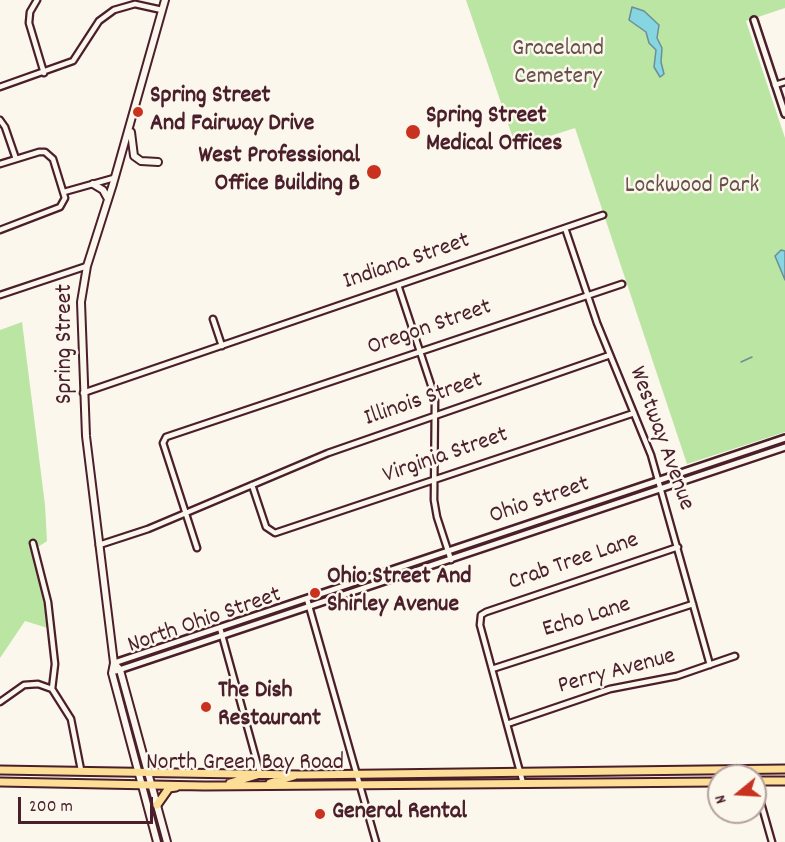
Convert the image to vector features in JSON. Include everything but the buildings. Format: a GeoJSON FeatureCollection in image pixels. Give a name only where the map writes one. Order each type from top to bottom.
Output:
{"type":"FeatureCollection","features":[{"type":"Feature","properties":{"kind":"main road","name":"Spring Street"},"geometry":{"type":"LineString","coordinates":[[157,842],[140,786],[141,772],[112,673],[114,663],[86,436],[81,302],[87,266],[165,0]]}},
{"type":"Feature","properties":{"kind":"main road"},"geometry":{"type":"LineString","coordinates":[[132,118],[131,146],[134,156],[141,161],[158,162]]}},
{"type":"Feature","properties":{"kind":"main road"},"geometry":{"type":"LineString","coordinates":[[93,184],[103,190],[108,199]]}},
{"type":"Feature","properties":{"kind":"main road"},"geometry":{"type":"LineString","coordinates":[[114,663],[120,670],[167,842]]}},
{"type":"Feature","properties":{"kind":"main road","name":"North Green Bay Road"},"geometry":{"type":"LineString","coordinates":[[767,771],[785,769]]}},
{"type":"Feature","properties":{"kind":"main road","name":"North Green Bay Road"},"geometry":{"type":"LineString","coordinates":[[0,770],[299,775],[520,771],[707,773]]}},
{"type":"Feature","properties":{"kind":"main road"},"geometry":{"type":"LineString","coordinates":[[225,784],[260,773]]}},
{"type":"Feature","properties":{"kind":"main road"},"geometry":{"type":"LineString","coordinates":[[265,785],[299,775]]}},
{"type":"Feature","properties":{"kind":"main road"},"geometry":{"type":"LineString","coordinates":[[767,782],[785,781]]}},
{"type":"Feature","properties":{"kind":"main road","name":"North Green Bay Road"},"geometry":{"type":"LineString","coordinates":[[0,782],[140,786],[707,782]]}},
{"type":"Feature","properties":{"kind":"main road"},"geometry":{"type":"LineString","coordinates":[[157,805],[169,788],[180,785]]}},
{"type":"Feature","properties":{"kind":"street"},"geometry":{"type":"LineString","coordinates":[[37,0],[30,12],[29,23],[44,73]]}},
{"type":"Feature","properties":{"kind":"street"},"geometry":{"type":"LineString","coordinates":[[0,87],[73,61],[99,21],[114,10],[140,4],[162,10]]}},
{"type":"Feature","properties":{"kind":"street"},"geometry":{"type":"LineString","coordinates":[[754,20],[785,114]]}},
{"type":"Feature","properties":{"kind":"street"},"geometry":{"type":"LineString","coordinates":[[776,85],[785,82]]}},
{"type":"Feature","properties":{"kind":"street"},"geometry":{"type":"LineString","coordinates":[[0,120],[5,127],[16,159]]}},
{"type":"Feature","properties":{"kind":"street"},"geometry":{"type":"LineString","coordinates":[[0,164],[39,152],[48,154],[65,201],[62,206],[0,230]]}},
{"type":"Feature","properties":{"kind":"street"},"geometry":{"type":"LineString","coordinates":[[63,192],[114,178]]}},
{"type":"Feature","properties":{"kind":"street","name":"Indiana Street"},"geometry":{"type":"LineString","coordinates":[[83,393],[603,215]]}},
{"type":"Feature","properties":{"kind":"street","name":"Westway Avenue"},"geometry":{"type":"LineString","coordinates":[[565,228],[610,356],[662,488],[710,665]]}},
{"type":"Feature","properties":{"kind":"street"},"geometry":{"type":"LineString","coordinates":[[0,295],[87,266]]}},
{"type":"Feature","properties":{"kind":"street","name":"Oregon Street"},"geometry":{"type":"LineString","coordinates":[[186,513],[163,443],[168,436],[622,284]]}},
{"type":"Feature","properties":{"kind":"street"},"geometry":{"type":"LineString","coordinates":[[398,285],[433,388],[436,415],[435,509],[451,560]]}},
{"type":"Feature","properties":{"kind":"street"},"geometry":{"type":"LineString","coordinates":[[213,319],[222,346]]}},
{"type":"Feature","properties":{"kind":"street","name":"Illinois Street"},"geometry":{"type":"LineString","coordinates":[[99,545],[186,513],[328,453],[610,356]]}},
{"type":"Feature","properties":{"kind":"street","name":"Virginia Street"},"geometry":{"type":"LineString","coordinates":[[252,485],[270,532],[275,533],[634,413]]}},
{"type":"Feature","properties":{"kind":"street","name":"Ohio Street"},"geometry":{"type":"LineString","coordinates":[[307,599],[785,438]]}},
{"type":"Feature","properties":{"kind":"street","name":"Ohio Street"},"geometry":{"type":"LineString","coordinates":[[309,606],[785,447]]}},
{"type":"Feature","properties":{"kind":"street"},"geometry":{"type":"LineString","coordinates":[[582,507],[585,514]]}},
{"type":"Feature","properties":{"kind":"street"},"geometry":{"type":"LineString","coordinates":[[186,513],[197,548]]}},
{"type":"Feature","properties":{"kind":"street"},"geometry":{"type":"LineString","coordinates":[[519,528],[522,536]]}},
{"type":"Feature","properties":{"kind":"street"},"geometry":{"type":"LineString","coordinates":[[33,543],[48,602],[55,664],[52,689]]}},
{"type":"Feature","properties":{"kind":"street","name":"Crab Tree Lane"},"geometry":{"type":"LineString","coordinates":[[492,669],[480,625],[482,614],[678,547]]}},
{"type":"Feature","properties":{"kind":"street"},"geometry":{"type":"LineString","coordinates":[[404,567],[406,574]]}},
{"type":"Feature","properties":{"kind":"street"},"geometry":{"type":"LineString","coordinates":[[359,582],[362,589]]}},
{"type":"Feature","properties":{"kind":"street"},"geometry":{"type":"LineString","coordinates":[[307,599],[376,842]]}},
{"type":"Feature","properties":{"kind":"street","name":"North Ohio Street"},"geometry":{"type":"LineString","coordinates":[[114,663],[307,599]]}},
{"type":"Feature","properties":{"kind":"street","name":"Echo Lane"},"geometry":{"type":"LineString","coordinates":[[492,669],[693,604]]}},
{"type":"Feature","properties":{"kind":"street","name":"North Ohio Street"},"geometry":{"type":"LineString","coordinates":[[112,673],[309,606]]}},
{"type":"Feature","properties":{"kind":"street"},"geometry":{"type":"LineString","coordinates":[[220,628],[260,773]]}},
{"type":"Feature","properties":{"kind":"street"},"geometry":{"type":"LineString","coordinates":[[167,645],[171,653]]}},
{"type":"Feature","properties":{"kind":"street"},"geometry":{"type":"LineString","coordinates":[[143,653],[145,662]]}},
{"type":"Feature","properties":{"kind":"street","name":"Perry Avenue"},"geometry":{"type":"LineString","coordinates":[[507,724],[610,689],[677,676],[735,656]]}},
{"type":"Feature","properties":{"kind":"street"},"geometry":{"type":"LineString","coordinates":[[492,669],[523,783]]}},
{"type":"Feature","properties":{"kind":"street"},"geometry":{"type":"LineString","coordinates":[[0,702],[24,685],[38,684],[52,689],[71,719],[81,770]]}},
{"type":"Feature","properties":{"kind":"street"},"geometry":{"type":"LineString","coordinates":[[767,824],[772,842]]}},
{"type":"Feature","properties":{"kind":"green space","name":"Lockwood Park"},"geometry":{"type":"Polygon","coordinates":[[[466,0],[785,0],[785,8],[746,21],[785,138],[785,432],[687,464],[575,128],[516,147],[466,0]]]}},
{"type":"Feature","properties":{"kind":"green space"},"geometry":{"type":"Polygon","coordinates":[[[22,322],[45,505],[47,541],[35,549],[51,629],[25,621],[0,658],[0,330],[22,322]]]}},
{"type":"Feature","properties":{"kind":"water"},"geometry":{"type":"Polygon","coordinates":[[[632,7],[644,11],[659,25],[657,38],[662,48],[661,62],[664,74],[660,77],[654,67],[656,50],[649,43],[646,32],[629,20],[632,7]]]}},
{"type":"Feature","properties":{"kind":"water"},"geometry":{"type":"Polygon","coordinates":[[[781,250],[785,251],[785,280],[775,256],[781,250]]]}},
{"type":"Feature","properties":{"kind":"waterway"},"geometry":{"type":"LineString","coordinates":[[741,362],[752,357]]}},
{"type":"Feature","properties":{"kind":"place","name":"Spring Street And Fairway Drive"},"geometry":{"type":"Point","coordinates":[138,112]}},
{"type":"Feature","properties":{"kind":"place","name":"Spring Street Medical Offices"},"geometry":{"type":"Point","coordinates":[413,132]}},
{"type":"Feature","properties":{"kind":"place","name":"West Professional Office Building B"},"geometry":{"type":"Point","coordinates":[374,172]}},
{"type":"Feature","properties":{"kind":"place","name":"Ohio Street And Shirley Avenue"},"geometry":{"type":"Point","coordinates":[315,593]}},
{"type":"Feature","properties":{"kind":"place","name":"The Dish Restaurant"},"geometry":{"type":"Point","coordinates":[206,707]}},
{"type":"Feature","properties":{"kind":"place","name":"General Rental"},"geometry":{"type":"Point","coordinates":[320,814]}},
{"type":"Feature","properties":{"kind":"park label","name":"Graceland Cemetery"},"geometry":{"type":"Point","coordinates":[558,65]}}]}
